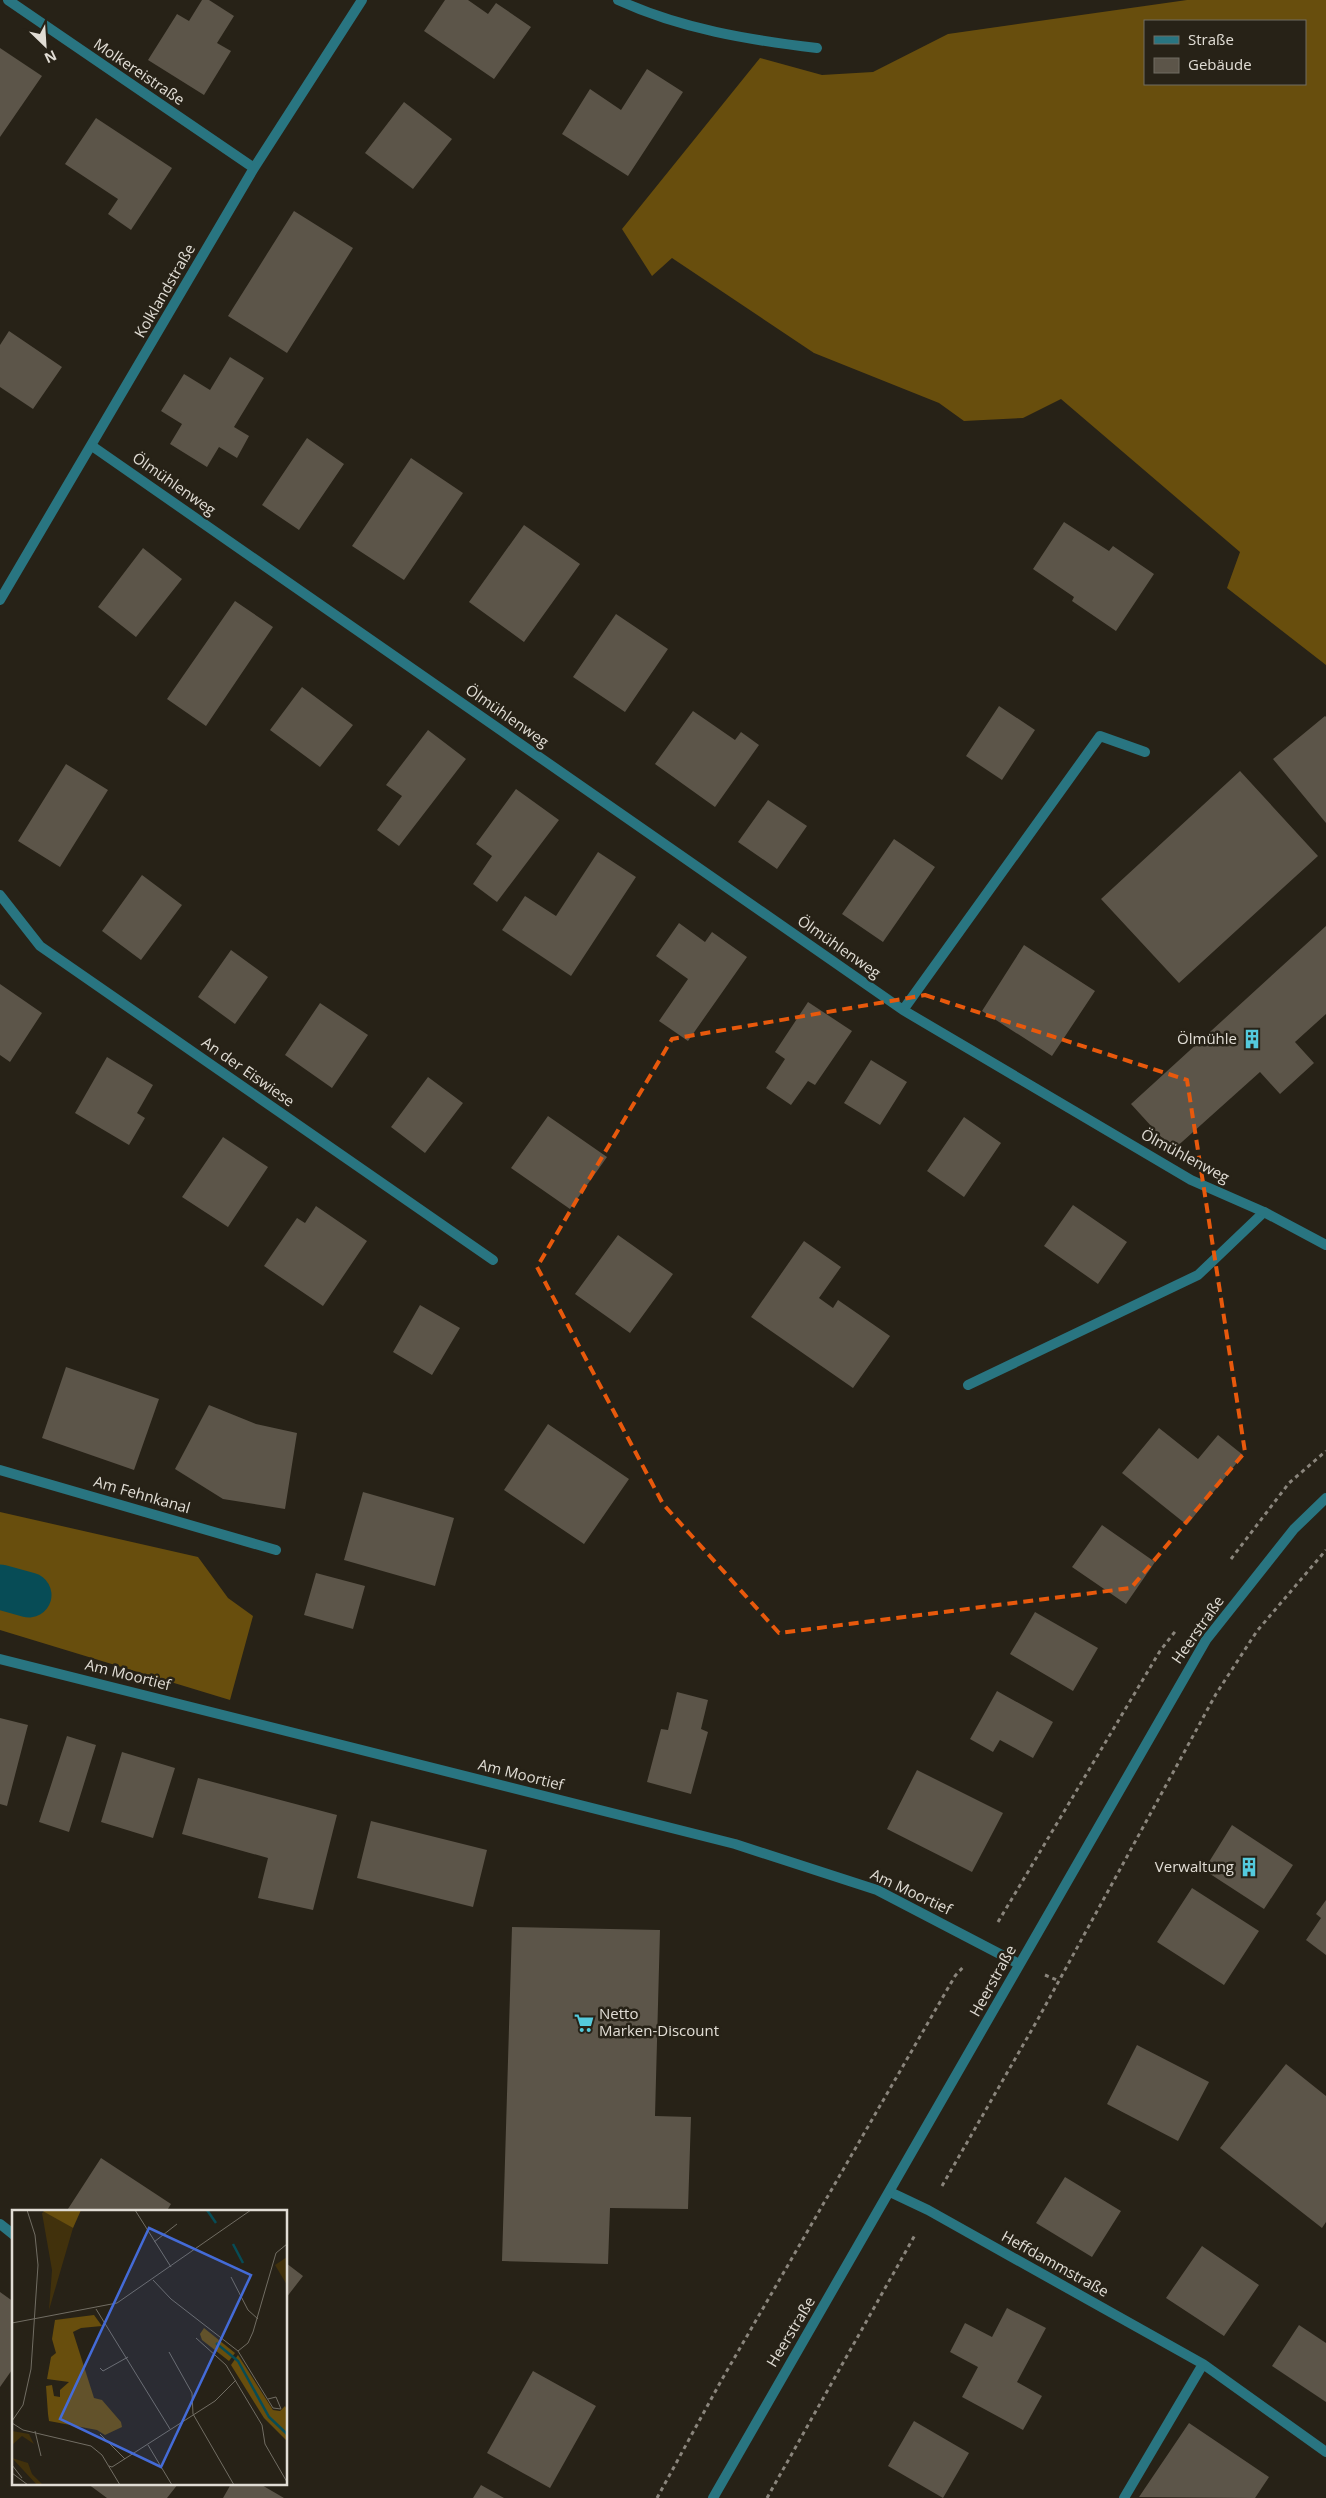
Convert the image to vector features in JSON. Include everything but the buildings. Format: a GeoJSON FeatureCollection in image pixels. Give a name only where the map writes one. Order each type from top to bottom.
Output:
{"type":"FeatureCollection","features":[{"type":"Feature","properties":{"kind":"street","name":"Molkereistraße"},"geometry":{"type":"LineString","coordinates":[[8,0],[254,168]]}},
{"type":"Feature","properties":{"kind":"street","name":"Kolklandstraße"},"geometry":{"type":"LineString","coordinates":[[0,600],[254,168],[362,0]]}},
{"type":"Feature","properties":{"kind":"street"},"geometry":{"type":"LineString","coordinates":[[618,0],[653,16],[752,41],[817,48]]}},
{"type":"Feature","properties":{"kind":"street","name":"Ölmühlenweg"},"geometry":{"type":"LineString","coordinates":[[92,446],[903,1010],[1191,1180],[1264,1212],[1326,1245]]}},
{"type":"Feature","properties":{"kind":"street"},"geometry":{"type":"LineString","coordinates":[[903,1010],[1100,736],[1145,752]]}},
{"type":"Feature","properties":{"kind":"street","name":"An der Eiswiese"},"geometry":{"type":"LineString","coordinates":[[0,895],[40,946],[493,1260]]}},
{"type":"Feature","properties":{"kind":"street"},"geometry":{"type":"LineString","coordinates":[[968,1385],[1198,1275],[1264,1212]]}},
{"type":"Feature","properties":{"kind":"street","name":"Am Fehnkanal"},"geometry":{"type":"LineString","coordinates":[[0,1470],[276,1550]]}},
{"type":"Feature","properties":{"kind":"street","name":"Heerstraße"},"geometry":{"type":"LineString","coordinates":[[713,2498],[764,2406],[890,2192],[1206,1640],[1294,1529],[1326,1498]]}},
{"type":"Feature","properties":{"kind":"street","name":"Am Moortief"},"geometry":{"type":"LineString","coordinates":[[0,1659],[735,1844],[877,1890],[984,1944],[1019,1964]]}},
{"type":"Feature","properties":{"kind":"street","name":"Heffdammstraße"},"geometry":{"type":"LineString","coordinates":[[890,2192],[928,2210],[1202,2364],[1326,2452]]}},
{"type":"Feature","properties":{"kind":"street"},"geometry":{"type":"LineString","coordinates":[[0,2224],[12,2233]]}},
{"type":"Feature","properties":{"kind":"street"},"geometry":{"type":"LineString","coordinates":[[1124,2498],[1202,2364]]}},
{"type":"Feature","properties":{"kind":"path"},"geometry":{"type":"LineString","coordinates":[[767,2498],[928,2210],[1038,2019],[1216,1694],[1257,1631],[1326,1550]]}},
{"type":"Feature","properties":{"kind":"path"},"geometry":{"type":"LineString","coordinates":[[657,2498],[721,2381],[955,1976],[984,1944]]}},
{"type":"Feature","properties":{"kind":"highlighted area"},"geometry":{"type":"Polygon","coordinates":[[[925,995],[1187,1080],[1245,1452],[1131,1588],[779,1633],[663,1504],[537,1267],[672,1039],[925,995]]]}},
{"type":"Feature","properties":{"kind":"shaded area"},"geometry":{"type":"Polygon","coordinates":[[[1187,0],[1326,0],[1326,665],[1227,588],[1240,552],[1061,399],[1023,418],[964,421],[939,403],[814,353],[672,258],[652,276],[622,229],[760,58],[822,75],[873,72],[948,34],[1187,0]]]}},
{"type":"Feature","properties":{"kind":"shaded area"},"geometry":{"type":"Polygon","coordinates":[[[0,1512],[198,1557],[228,1598],[253,1616],[230,1700],[0,1630],[0,1512]]]}},
{"type":"Feature","properties":{"kind":"waterway"},"geometry":{"type":"LineString","coordinates":[[0,1587],[29,1595]]}},
{"type":"Feature","properties":{"kind":"place","name":"Ölmühle"},"geometry":{"type":"Point","coordinates":[1252,1039]}},
{"type":"Feature","properties":{"kind":"place","name":"Verwaltung"},"geometry":{"type":"Point","coordinates":[1249,1867]}},
{"type":"Feature","properties":{"kind":"place","name":"Netto Marken-Discount"},"geometry":{"type":"Point","coordinates":[584,2023]}}]}
